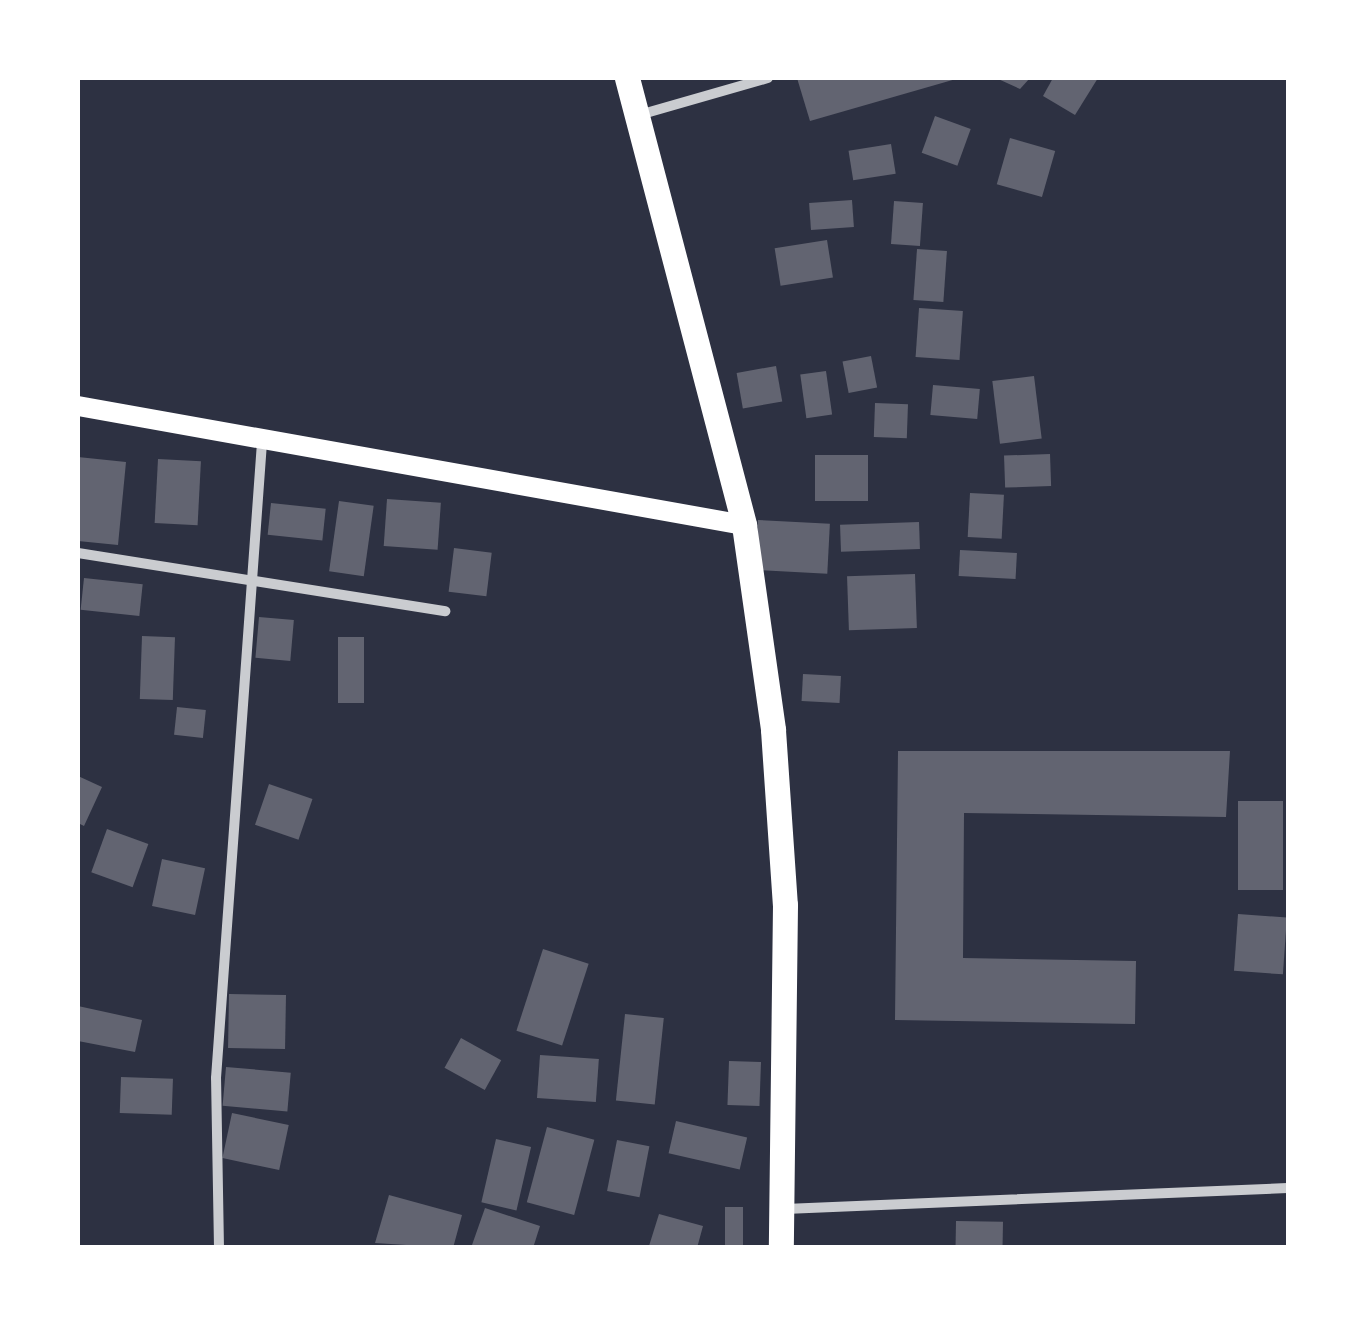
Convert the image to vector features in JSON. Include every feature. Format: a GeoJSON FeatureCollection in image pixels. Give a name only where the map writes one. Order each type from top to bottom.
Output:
{"type":"FeatureCollection","features":[{"type":"Feature","properties":{"kind":"main road"},"geometry":{"type":"LineString","coordinates":[[627,78],[744,526],[785,905],[781,1248]]}},
{"type":"Feature","properties":{"kind":"main road"},"geometry":{"type":"LineString","coordinates":[[78,406],[744,526]]}},
{"type":"Feature","properties":{"kind":"street"},"geometry":{"type":"LineString","coordinates":[[638,115],[768,78]]}},
{"type":"Feature","properties":{"kind":"street"},"geometry":{"type":"LineString","coordinates":[[219,1248],[216,1078],[262,442]]}},
{"type":"Feature","properties":{"kind":"street"},"geometry":{"type":"LineString","coordinates":[[78,552],[445,611]]}},
{"type":"Feature","properties":{"kind":"street"},"geometry":{"type":"LineString","coordinates":[[784,1210],[1288,1188]]}},
{"type":"Feature","properties":{"kind":"building"},"geometry":{"type":"Polygon","coordinates":[[[797,78],[956,78],[956,79],[810,121],[797,78]]]}},
{"type":"Feature","properties":{"kind":"building"},"geometry":{"type":"Polygon","coordinates":[[[996,78],[1030,78],[1020,89],[996,78]]]}},
{"type":"Feature","properties":{"kind":"building"},"geometry":{"type":"Polygon","coordinates":[[[1053,78],[1098,78],[1075,115],[1043,96],[1053,78]]]}},
{"type":"Feature","properties":{"kind":"building"},"geometry":{"type":"Polygon","coordinates":[[[935,116],[971,129],[957,166],[922,153],[935,116]]]}},
{"type":"Feature","properties":{"kind":"building"},"geometry":{"type":"Polygon","coordinates":[[[1010,138],[1055,151],[1042,197],[997,184],[1010,138]]]}},
{"type":"Feature","properties":{"kind":"building"},"geometry":{"type":"Polygon","coordinates":[[[891,144],[896,174],[853,180],[849,151],[891,144]]]}},
{"type":"Feature","properties":{"kind":"building"},"geometry":{"type":"Polygon","coordinates":[[[852,200],[854,227],[811,230],[809,203],[852,200]]]}},
{"type":"Feature","properties":{"kind":"building"},"geometry":{"type":"Polygon","coordinates":[[[894,201],[923,203],[920,246],[891,244],[894,201]]]}},
{"type":"Feature","properties":{"kind":"building"},"geometry":{"type":"Polygon","coordinates":[[[827,240],[833,278],[781,286],[775,248],[827,240]]]}},
{"type":"Feature","properties":{"kind":"building"},"geometry":{"type":"Polygon","coordinates":[[[917,249],[947,251],[943,302],[913,300],[917,249]]]}},
{"type":"Feature","properties":{"kind":"building"},"geometry":{"type":"Polygon","coordinates":[[[919,308],[963,311],[959,360],[916,357],[919,308]]]}},
{"type":"Feature","properties":{"kind":"building"},"geometry":{"type":"Polygon","coordinates":[[[871,356],[877,387],[849,393],[843,362],[871,356]]]}},
{"type":"Feature","properties":{"kind":"building"},"geometry":{"type":"Polygon","coordinates":[[[776,366],[782,401],[743,408],[737,373],[776,366]]]}},
{"type":"Feature","properties":{"kind":"building"},"geometry":{"type":"Polygon","coordinates":[[[826,371],[832,415],[806,418],[800,375],[826,371]]]}},
{"type":"Feature","properties":{"kind":"building"},"geometry":{"type":"Polygon","coordinates":[[[1034,376],[1042,439],[1000,444],[992,381],[1034,376]]]}},
{"type":"Feature","properties":{"kind":"building"},"geometry":{"type":"Polygon","coordinates":[[[933,385],[980,389],[977,419],[930,415],[933,385]]]}},
{"type":"Feature","properties":{"kind":"building"},"geometry":{"type":"Polygon","coordinates":[[[875,403],[908,404],[907,438],[874,437],[875,403]]]}},
{"type":"Feature","properties":{"kind":"building"},"geometry":{"type":"Polygon","coordinates":[[[1050,454],[1051,486],[1005,488],[1004,456],[1050,454]]]}},
{"type":"Feature","properties":{"kind":"building"},"geometry":{"type":"Polygon","coordinates":[[[815,455],[868,455],[868,501],[815,501],[815,455]]]}},
{"type":"Feature","properties":{"kind":"building"},"geometry":{"type":"Polygon","coordinates":[[[78,457],[126,462],[118,545],[78,541],[78,457]]]}},
{"type":"Feature","properties":{"kind":"building"},"geometry":{"type":"Polygon","coordinates":[[[158,459],[201,461],[198,525],[155,523],[158,459]]]}},
{"type":"Feature","properties":{"kind":"building"},"geometry":{"type":"Polygon","coordinates":[[[970,493],[1004,495],[1002,539],[968,537],[970,493]]]}},
{"type":"Feature","properties":{"kind":"building"},"geometry":{"type":"Polygon","coordinates":[[[387,499],[441,503],[438,550],[384,546],[387,499]]]}},
{"type":"Feature","properties":{"kind":"building"},"geometry":{"type":"Polygon","coordinates":[[[339,501],[374,506],[364,576],[329,571],[339,501]]]}},
{"type":"Feature","properties":{"kind":"building"},"geometry":{"type":"Polygon","coordinates":[[[271,503],[326,509],[322,541],[268,535],[271,503]]]}},
{"type":"Feature","properties":{"kind":"building"},"geometry":{"type":"Polygon","coordinates":[[[758,520],[830,524],[827,574],[755,570],[758,520]]]}},
{"type":"Feature","properties":{"kind":"building"},"geometry":{"type":"Polygon","coordinates":[[[919,522],[920,549],[841,552],[840,525],[919,522]]]}},
{"type":"Feature","properties":{"kind":"building"},"geometry":{"type":"Polygon","coordinates":[[[454,548],[492,553],[486,596],[449,592],[454,548]]]}},
{"type":"Feature","properties":{"kind":"building"},"geometry":{"type":"Polygon","coordinates":[[[960,550],[1017,553],[1016,579],[959,576],[960,550]]]}},
{"type":"Feature","properties":{"kind":"building"},"geometry":{"type":"Polygon","coordinates":[[[915,574],[917,628],[849,630],[847,576],[915,574]]]}},
{"type":"Feature","properties":{"kind":"building"},"geometry":{"type":"Polygon","coordinates":[[[84,578],[143,584],[139,616],[81,610],[84,578]]]}},
{"type":"Feature","properties":{"kind":"building"},"geometry":{"type":"Polygon","coordinates":[[[259,617],[294,620],[290,661],[255,658],[259,617]]]}},
{"type":"Feature","properties":{"kind":"building"},"geometry":{"type":"Polygon","coordinates":[[[142,636],[175,637],[173,700],[140,699],[142,636]]]}},
{"type":"Feature","properties":{"kind":"building"},"geometry":{"type":"Polygon","coordinates":[[[338,637],[364,637],[364,703],[338,703],[338,637]]]}},
{"type":"Feature","properties":{"kind":"building"},"geometry":{"type":"Polygon","coordinates":[[[803,674],[841,676],[840,703],[802,701],[803,674]]]}},
{"type":"Feature","properties":{"kind":"building"},"geometry":{"type":"Polygon","coordinates":[[[177,707],[206,710],[203,738],[174,735],[177,707]]]}},
{"type":"Feature","properties":{"kind":"building"},"geometry":{"type":"Polygon","coordinates":[[[898,751],[1230,751],[1226,817],[964,813],[963,958],[1136,961],[1135,1024],[895,1020],[898,751]]]}},
{"type":"Feature","properties":{"kind":"building"},"geometry":{"type":"Polygon","coordinates":[[[78,776],[102,787],[84,826],[78,823],[78,776]]]}},
{"type":"Feature","properties":{"kind":"building"},"geometry":{"type":"Polygon","coordinates":[[[269,784],[312,799],[298,840],[255,825],[269,784]]]}},
{"type":"Feature","properties":{"kind":"building"},"geometry":{"type":"Polygon","coordinates":[[[1238,801],[1283,801],[1283,890],[1238,890],[1238,801]]]}},
{"type":"Feature","properties":{"kind":"building"},"geometry":{"type":"Polygon","coordinates":[[[107,829],[148,844],[133,887],[91,872],[107,829]]]}},
{"type":"Feature","properties":{"kind":"building"},"geometry":{"type":"Polygon","coordinates":[[[162,859],[205,868],[195,915],[152,906],[162,859]]]}},
{"type":"Feature","properties":{"kind":"building"},"geometry":{"type":"Polygon","coordinates":[[[1238,914],[1287,917],[1283,974],[1234,971],[1238,914]]]}},
{"type":"Feature","properties":{"kind":"building"},"geometry":{"type":"Polygon","coordinates":[[[543,949],[589,964],[562,1046],[516,1031],[543,949]]]}},
{"type":"Feature","properties":{"kind":"building"},"geometry":{"type":"Polygon","coordinates":[[[229,994],[286,995],[285,1049],[228,1048],[229,994]]]}},
{"type":"Feature","properties":{"kind":"building"},"geometry":{"type":"Polygon","coordinates":[[[78,1006],[142,1020],[135,1052],[78,1041],[78,1006]]]}},
{"type":"Feature","properties":{"kind":"building"},"geometry":{"type":"Polygon","coordinates":[[[625,1014],[664,1018],[655,1105],[616,1101],[625,1014]]]}},
{"type":"Feature","properties":{"kind":"building"},"geometry":{"type":"Polygon","coordinates":[[[461,1038],[501,1060],[485,1090],[445,1068],[461,1038]]]}},
{"type":"Feature","properties":{"kind":"building"},"geometry":{"type":"Polygon","coordinates":[[[540,1055],[599,1059],[596,1102],[537,1098],[540,1055]]]}},
{"type":"Feature","properties":{"kind":"building"},"geometry":{"type":"Polygon","coordinates":[[[729,1061],[761,1062],[759,1106],[727,1105],[729,1061]]]}},
{"type":"Feature","properties":{"kind":"building"},"geometry":{"type":"Polygon","coordinates":[[[226,1067],[291,1073],[287,1112],[223,1106],[226,1067]]]}},
{"type":"Feature","properties":{"kind":"building"},"geometry":{"type":"Polygon","coordinates":[[[121,1077],[173,1079],[172,1115],[120,1113],[121,1077]]]}},
{"type":"Feature","properties":{"kind":"building"},"geometry":{"type":"Polygon","coordinates":[[[232,1113],[289,1125],[279,1170],[222,1158],[232,1113]]]}},
{"type":"Feature","properties":{"kind":"building"},"geometry":{"type":"Polygon","coordinates":[[[676,1121],[747,1137],[740,1170],[669,1153],[676,1121]]]}},
{"type":"Feature","properties":{"kind":"building"},"geometry":{"type":"Polygon","coordinates":[[[547,1127],[594,1140],[574,1215],[527,1202],[547,1127]]]}},
{"type":"Feature","properties":{"kind":"building"},"geometry":{"type":"Polygon","coordinates":[[[496,1139],[531,1147],[516,1210],[481,1202],[496,1139]]]}},
{"type":"Feature","properties":{"kind":"building"},"geometry":{"type":"Polygon","coordinates":[[[617,1140],[649,1146],[639,1197],[607,1191],[617,1140]]]}},
{"type":"Feature","properties":{"kind":"building"},"geometry":{"type":"Polygon","coordinates":[[[389,1195],[462,1215],[453,1248],[375,1243],[389,1195]]]}},
{"type":"Feature","properties":{"kind":"building"},"geometry":{"type":"Polygon","coordinates":[[[725,1207],[743,1207],[743,1245],[725,1245],[725,1207]]]}},
{"type":"Feature","properties":{"kind":"building"},"geometry":{"type":"Polygon","coordinates":[[[485,1208],[540,1226],[533,1248],[472,1245],[485,1208]]]}},
{"type":"Feature","properties":{"kind":"building"},"geometry":{"type":"Polygon","coordinates":[[[659,1214],[703,1226],[697,1248],[649,1246],[659,1214]]]}},
{"type":"Feature","properties":{"kind":"building"},"geometry":{"type":"Polygon","coordinates":[[[956,1221],[1003,1222],[1003,1248],[956,1248],[956,1221]]]}}]}
